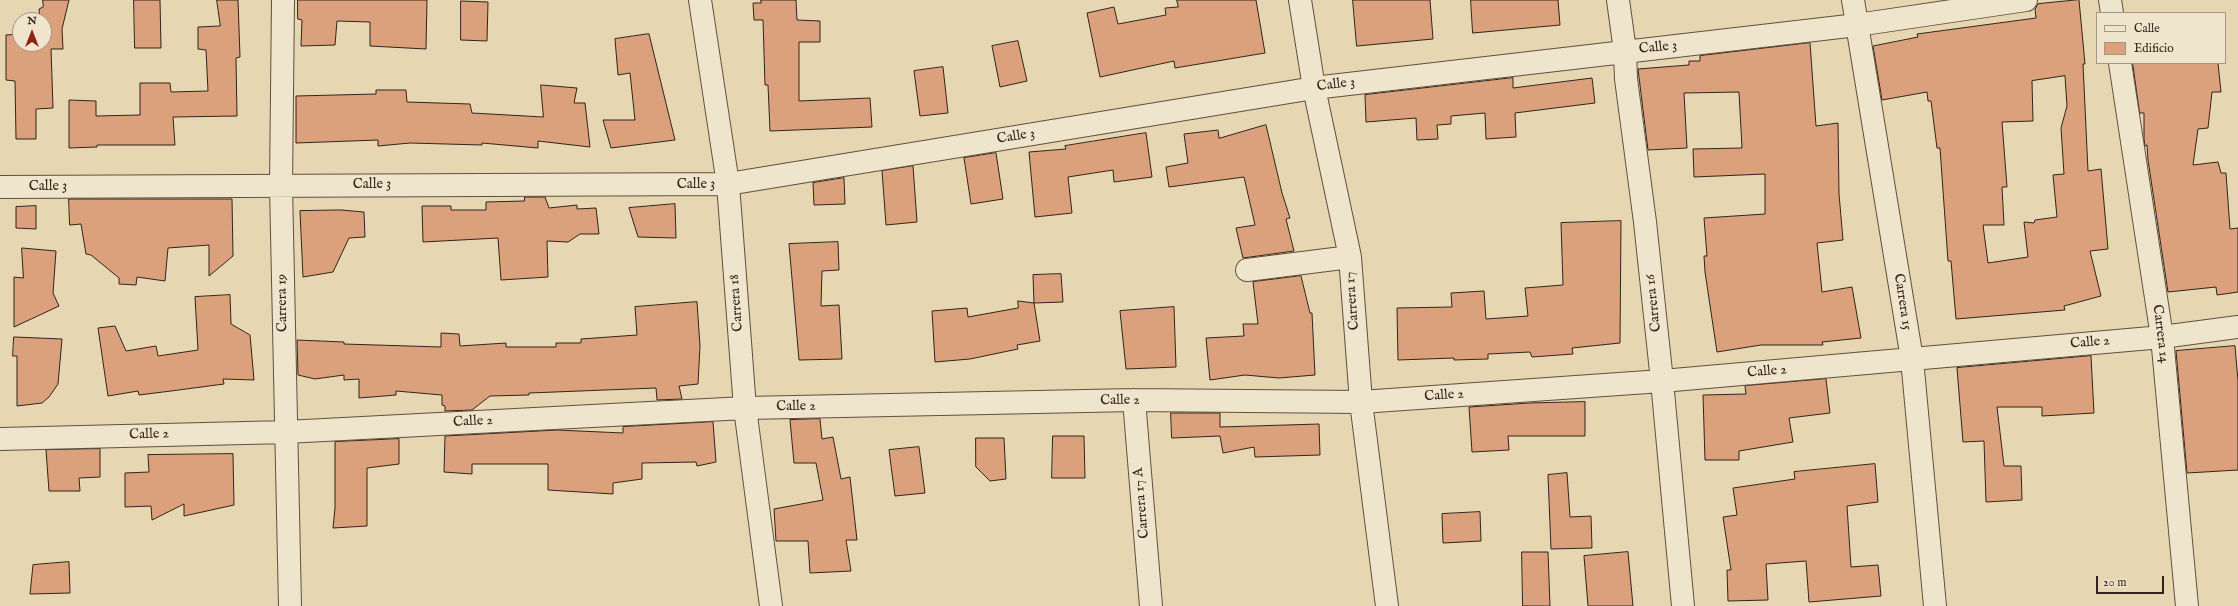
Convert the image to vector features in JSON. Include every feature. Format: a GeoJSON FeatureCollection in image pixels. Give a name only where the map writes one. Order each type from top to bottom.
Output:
{"type":"FeatureCollection","features":[{"type":"Feature","properties":{"kind":"street","name":"Carrera 19"},"geometry":{"type":"LineString","coordinates":[[283,0],[281,186],[290,606]]}},
{"type":"Feature","properties":{"kind":"street","name":"Carrera 18"},"geometry":{"type":"LineString","coordinates":[[700,0],[728,184],[745,408],[771,606]]}},
{"type":"Feature","properties":{"kind":"street","name":"Carrera 17"},"geometry":{"type":"LineString","coordinates":[[1300,0],[1314,88],[1350,257],[1361,402],[1387,606]]}},
{"type":"Feature","properties":{"kind":"street","name":"Carrera 16"},"geometry":{"type":"LineString","coordinates":[[1618,0],[1625,51],[1626,79],[1643,206],[1662,381],[1683,606]]}},
{"type":"Feature","properties":{"kind":"street","name":"Carrera 15"},"geometry":{"type":"LineString","coordinates":[[1853,0],[1912,359],[1935,606]]}},
{"type":"Feature","properties":{"kind":"street","name":"Calle 3"},"geometry":{"type":"LineString","coordinates":[[0,187],[728,184],[1314,88],[1857,25],[2026,0]]}},
{"type":"Feature","properties":{"kind":"street"},"geometry":{"type":"LineString","coordinates":[[2110,0],[2112,12]]}},
{"type":"Feature","properties":{"kind":"street","name":"Carrera 14"},"geometry":{"type":"LineString","coordinates":[[2120,64],[2162,337],[2187,606]]}},
{"type":"Feature","properties":{"kind":"street"},"geometry":{"type":"LineString","coordinates":[[1247,270],[1350,257]]}},
{"type":"Feature","properties":{"kind":"street","name":"Calle 2"},"geometry":{"type":"LineString","coordinates":[[0,439],[286,432],[745,408],[1134,400],[1361,402],[1662,381],[2162,337],[2238,327]]}},
{"type":"Feature","properties":{"kind":"street","name":"Carrera 17 A"},"geometry":{"type":"LineString","coordinates":[[1134,400],[1151,606]]}},
{"type":"Feature","properties":{"kind":"building"},"geometry":{"type":"Polygon","coordinates":[[[43,0],[69,0],[62,29],[63,49],[52,49],[52,12],[39,12],[39,9],[43,7],[43,0]]]}},
{"type":"Feature","properties":{"kind":"building"},"geometry":{"type":"Polygon","coordinates":[[[134,0],[160,0],[161,48],[135,48],[134,0]]]}},
{"type":"Feature","properties":{"kind":"building"},"geometry":{"type":"Polygon","coordinates":[[[217,0],[238,0],[240,57],[236,58],[237,116],[173,117],[175,145],[97,145],[97,147],[69,148],[69,100],[96,101],[96,116],[140,115],[140,83],[170,83],[171,92],[208,91],[206,50],[198,49],[198,27],[220,26],[217,0]]]}},
{"type":"Feature","properties":{"kind":"building"},"geometry":{"type":"Polygon","coordinates":[[[298,0],[427,0],[426,49],[370,46],[370,22],[337,21],[335,45],[301,46],[302,20],[298,19],[298,0]]]}},
{"type":"Feature","properties":{"kind":"building"},"geometry":{"type":"Polygon","coordinates":[[[761,0],[796,0],[797,20],[820,21],[820,42],[799,42],[799,101],[870,98],[872,127],[770,131],[768,85],[765,85],[763,20],[754,20],[753,3],[761,3],[761,0]]]}},
{"type":"Feature","properties":{"kind":"building"},"geometry":{"type":"Polygon","coordinates":[[[1177,0],[1256,0],[1265,53],[1175,68],[1174,61],[1100,77],[1087,13],[1114,7],[1118,24],[1166,15],[1165,8],[1178,7],[1177,0]]]}},
{"type":"Feature","properties":{"kind":"building"},"geometry":{"type":"Polygon","coordinates":[[[1353,0],[1430,0],[1433,39],[1357,46],[1353,0]]]}},
{"type":"Feature","properties":{"kind":"building"},"geometry":{"type":"Polygon","coordinates":[[[1471,0],[1558,0],[1560,25],[1473,33],[1471,0]]]}},
{"type":"Feature","properties":{"kind":"building"},"geometry":{"type":"Polygon","coordinates":[[[2079,0],[2085,64],[2083,64],[2088,171],[2101,169],[2108,249],[2090,251],[2101,296],[2064,306],[2065,310],[1956,319],[1951,261],[1948,261],[1940,148],[1937,148],[1931,101],[1928,101],[1927,92],[1882,100],[1873,46],[1918,37],[1917,34],[2036,18],[2035,9],[2038,4],[2079,0]],[[2065,76],[2032,81],[2033,121],[2002,122],[2007,187],[2002,187],[2004,225],[1983,225],[1988,263],[2028,257],[2024,222],[2034,223],[2035,220],[2057,217],[2053,175],[2064,174],[2061,128],[2067,106],[2065,76]]]}},
{"type":"Feature","properties":{"kind":"building"},"geometry":{"type":"Polygon","coordinates":[[[461,1],[488,2],[487,41],[461,40],[461,1]]]}},
{"type":"Feature","properties":{"kind":"building"},"geometry":{"type":"Polygon","coordinates":[[[649,34],[675,140],[611,148],[603,120],[635,120],[630,73],[618,75],[615,39],[649,34]]]}},
{"type":"Feature","properties":{"kind":"building"},"geometry":{"type":"Polygon","coordinates":[[[6,35],[12,35],[12,52],[51,52],[53,108],[36,109],[36,139],[16,139],[15,81],[6,80],[6,35]]]}},
{"type":"Feature","properties":{"kind":"building"},"geometry":{"type":"Polygon","coordinates":[[[1018,41],[1027,81],[1000,87],[992,46],[1018,41]]]}},
{"type":"Feature","properties":{"kind":"building"},"geometry":{"type":"Polygon","coordinates":[[[1810,43],[1816,126],[1838,123],[1839,194],[1843,240],[1817,243],[1822,292],[1852,287],[1861,338],[1822,342],[1823,345],[1761,345],[1717,352],[1705,272],[1704,256],[1707,256],[1704,218],[1765,214],[1765,174],[1694,177],[1693,149],[1742,148],[1739,92],[1684,93],[1687,148],[1648,150],[1638,69],[1689,65],[1689,61],[1700,61],[1700,56],[1810,43]]]}},
{"type":"Feature","properties":{"kind":"building"},"geometry":{"type":"Polygon","coordinates":[[[2133,64],[2218,64],[2221,92],[2212,92],[2208,128],[2198,129],[2193,165],[2218,162],[2221,173],[2226,173],[2230,229],[2238,228],[2238,292],[2217,295],[2216,287],[2168,292],[2147,145],[2145,146],[2144,139],[2144,113],[2140,113],[2133,64]]]}},
{"type":"Feature","properties":{"kind":"building"},"geometry":{"type":"Polygon","coordinates":[[[943,67],[948,113],[920,116],[914,71],[943,67]]]}},
{"type":"Feature","properties":{"kind":"building"},"geometry":{"type":"Polygon","coordinates":[[[1513,78],[1513,88],[1592,78],[1595,103],[1515,113],[1516,137],[1486,139],[1485,113],[1451,116],[1451,124],[1437,125],[1438,139],[1417,140],[1416,118],[1366,122],[1365,95],[1513,78]]]}},
{"type":"Feature","properties":{"kind":"building"},"geometry":{"type":"Polygon","coordinates":[[[541,85],[577,88],[574,103],[585,103],[590,147],[538,141],[538,148],[482,143],[482,145],[410,143],[378,146],[378,140],[296,143],[296,96],[376,94],[376,90],[406,90],[407,102],[470,104],[472,113],[543,117],[541,85]]]}},
{"type":"Feature","properties":{"kind":"building"},"geometry":{"type":"Polygon","coordinates":[[[1266,125],[1282,193],[1290,218],[1286,219],[1294,251],[1243,258],[1236,228],[1255,225],[1244,177],[1169,187],[1166,167],[1188,163],[1184,134],[1218,130],[1219,138],[1266,125]]]}},
{"type":"Feature","properties":{"kind":"building"},"geometry":{"type":"Polygon","coordinates":[[[1146,133],[1152,177],[1114,182],[1113,170],[1068,177],[1072,213],[1035,217],[1029,152],[1066,149],[1065,146],[1146,133]]]}},
{"type":"Feature","properties":{"kind":"building"},"geometry":{"type":"Polygon","coordinates":[[[996,153],[1003,199],[971,204],[964,158],[996,153]]]}},
{"type":"Feature","properties":{"kind":"building"},"geometry":{"type":"Polygon","coordinates":[[[913,166],[917,222],[886,225],[882,171],[913,166]]]}},
{"type":"Feature","properties":{"kind":"building"},"geometry":{"type":"Polygon","coordinates":[[[844,178],[845,204],[814,205],[813,183],[844,178]]]}},
{"type":"Feature","properties":{"kind":"building"},"geometry":{"type":"Polygon","coordinates":[[[525,197],[545,197],[549,208],[577,205],[577,209],[596,208],[599,234],[580,234],[568,242],[547,241],[548,277],[501,280],[498,238],[423,242],[422,206],[451,206],[451,210],[486,210],[486,202],[524,201],[525,197]]]}},
{"type":"Feature","properties":{"kind":"building"},"geometry":{"type":"Polygon","coordinates":[[[69,199],[232,199],[233,256],[209,276],[209,245],[168,248],[165,281],[137,277],[136,285],[119,284],[119,278],[91,255],[86,254],[81,224],[70,225],[69,199]]]}},
{"type":"Feature","properties":{"kind":"building"},"geometry":{"type":"Polygon","coordinates":[[[675,204],[676,238],[638,237],[629,208],[675,204]]]}},
{"type":"Feature","properties":{"kind":"building"},"geometry":{"type":"Polygon","coordinates":[[[36,206],[36,229],[16,228],[16,207],[36,206]]]}},
{"type":"Feature","properties":{"kind":"building"},"geometry":{"type":"Polygon","coordinates":[[[341,210],[364,212],[365,237],[349,238],[333,272],[303,277],[300,211],[341,210]]]}},
{"type":"Feature","properties":{"kind":"building"},"geometry":{"type":"Polygon","coordinates":[[[1621,221],[1620,343],[1572,348],[1573,354],[1532,357],[1530,352],[1488,354],[1488,359],[1454,360],[1454,358],[1398,360],[1397,308],[1452,307],[1451,293],[1484,291],[1486,319],[1528,316],[1525,288],[1563,285],[1561,223],[1621,221]]]}},
{"type":"Feature","properties":{"kind":"building"},"geometry":{"type":"Polygon","coordinates":[[[838,242],[839,270],[822,271],[821,306],[839,305],[842,359],[799,360],[789,244],[838,242]]]}},
{"type":"Feature","properties":{"kind":"building"},"geometry":{"type":"Polygon","coordinates":[[[22,248],[56,251],[53,293],[59,306],[14,327],[14,277],[23,278],[22,248]]]}},
{"type":"Feature","properties":{"kind":"building"},"geometry":{"type":"Polygon","coordinates":[[[1061,274],[1063,302],[1034,303],[1033,275],[1061,274]]]}},
{"type":"Feature","properties":{"kind":"building"},"geometry":{"type":"Polygon","coordinates":[[[1301,276],[1310,313],[1312,313],[1315,375],[1279,378],[1245,375],[1210,380],[1206,338],[1244,336],[1243,324],[1258,324],[1253,282],[1301,276]]]}},
{"type":"Feature","properties":{"kind":"building"},"geometry":{"type":"Polygon","coordinates":[[[230,295],[231,324],[250,335],[254,380],[223,379],[224,384],[139,395],[138,391],[108,396],[98,328],[115,326],[126,351],[156,346],[158,356],[198,350],[195,297],[230,295]]]}},
{"type":"Feature","properties":{"kind":"building"},"geometry":{"type":"Polygon","coordinates":[[[1018,301],[1034,303],[1040,341],[1017,345],[1018,349],[970,359],[935,362],[932,311],[967,308],[968,317],[1018,308],[1018,301]]]}},
{"type":"Feature","properties":{"kind":"building"},"geometry":{"type":"Polygon","coordinates":[[[697,302],[700,346],[698,384],[679,386],[682,399],[657,400],[656,388],[529,393],[529,395],[490,396],[472,410],[445,411],[445,406],[442,405],[442,395],[396,391],[396,395],[359,398],[359,379],[344,380],[344,375],[315,379],[298,375],[297,340],[344,342],[344,344],[441,347],[441,333],[459,334],[460,346],[506,343],[506,347],[556,347],[556,343],[581,343],[581,339],[637,335],[635,307],[697,302]]]}},
{"type":"Feature","properties":{"kind":"building"},"geometry":{"type":"Polygon","coordinates":[[[1174,307],[1176,367],[1126,369],[1120,311],[1174,307]]]}},
{"type":"Feature","properties":{"kind":"building"},"geometry":{"type":"Polygon","coordinates":[[[14,337],[62,339],[58,384],[49,397],[42,403],[17,406],[17,356],[13,356],[14,337]]]}},
{"type":"Feature","properties":{"kind":"building"},"geometry":{"type":"Polygon","coordinates":[[[2235,346],[2238,381],[2238,470],[2187,473],[2176,351],[2235,346]]]}},
{"type":"Feature","properties":{"kind":"building"},"geometry":{"type":"Polygon","coordinates":[[[2091,356],[2094,413],[2042,416],[2042,407],[1997,407],[2004,466],[2021,466],[2022,500],[1986,502],[1984,441],[1963,442],[1957,368],[2091,356]]]}},
{"type":"Feature","properties":{"kind":"building"},"geometry":{"type":"Polygon","coordinates":[[[1826,379],[1830,413],[1789,418],[1793,442],[1739,451],[1739,460],[1705,460],[1703,395],[1746,394],[1745,386],[1826,379]]]}},
{"type":"Feature","properties":{"kind":"building"},"geometry":{"type":"Polygon","coordinates":[[[1585,402],[1585,436],[1508,436],[1509,450],[1472,452],[1469,407],[1530,403],[1585,402]]]}},
{"type":"Feature","properties":{"kind":"building"},"geometry":{"type":"Polygon","coordinates":[[[1171,413],[1220,413],[1220,427],[1319,424],[1320,455],[1255,457],[1254,447],[1223,453],[1220,436],[1172,438],[1171,413]]]}},
{"type":"Feature","properties":{"kind":"building"},"geometry":{"type":"Polygon","coordinates":[[[820,419],[822,439],[833,437],[841,479],[850,477],[857,540],[846,540],[851,571],[810,573],[808,541],[776,541],[774,509],[823,500],[816,463],[794,463],[790,420],[820,419]]]}},
{"type":"Feature","properties":{"kind":"building"},"geometry":{"type":"Polygon","coordinates":[[[713,422],[716,462],[697,466],[696,462],[642,463],[642,479],[613,483],[613,494],[548,490],[548,464],[472,464],[472,474],[444,472],[445,436],[557,430],[623,433],[623,427],[713,422]]]}},
{"type":"Feature","properties":{"kind":"building"},"geometry":{"type":"Polygon","coordinates":[[[1053,436],[1084,436],[1085,478],[1052,478],[1053,436]]]}},
{"type":"Feature","properties":{"kind":"building"},"geometry":{"type":"Polygon","coordinates":[[[976,438],[1004,438],[1006,479],[990,481],[976,467],[976,438]]]}},
{"type":"Feature","properties":{"kind":"building"},"geometry":{"type":"Polygon","coordinates":[[[399,439],[399,464],[367,468],[367,526],[333,528],[335,508],[335,442],[399,439]]]}},
{"type":"Feature","properties":{"kind":"building"},"geometry":{"type":"Polygon","coordinates":[[[919,447],[925,493],[895,496],[889,450],[919,447]]]}},
{"type":"Feature","properties":{"kind":"building"},"geometry":{"type":"Polygon","coordinates":[[[100,449],[100,477],[79,478],[80,491],[49,491],[46,450],[100,449]]]}},
{"type":"Feature","properties":{"kind":"building"},"geometry":{"type":"Polygon","coordinates":[[[233,454],[234,505],[184,516],[184,504],[152,520],[151,506],[125,507],[125,473],[149,472],[148,455],[233,454]]]}},
{"type":"Feature","properties":{"kind":"building"},"geometry":{"type":"Polygon","coordinates":[[[1875,464],[1878,502],[1847,506],[1851,567],[1878,565],[1881,596],[1809,602],[1806,561],[1766,564],[1768,600],[1728,601],[1727,570],[1731,570],[1723,517],[1737,515],[1733,488],[1795,479],[1794,472],[1875,464]]]}},
{"type":"Feature","properties":{"kind":"building"},"geometry":{"type":"Polygon","coordinates":[[[1567,473],[1570,517],[1591,516],[1592,548],[1551,549],[1548,475],[1567,473]]]}},
{"type":"Feature","properties":{"kind":"building"},"geometry":{"type":"Polygon","coordinates":[[[1480,512],[1481,541],[1443,543],[1442,514],[1480,512]]]}},
{"type":"Feature","properties":{"kind":"building"},"geometry":{"type":"Polygon","coordinates":[[[1522,552],[1548,552],[1550,606],[1523,606],[1522,552]]]}},
{"type":"Feature","properties":{"kind":"building"},"geometry":{"type":"Polygon","coordinates":[[[1628,552],[1633,606],[1588,606],[1584,556],[1628,552]]]}},
{"type":"Feature","properties":{"kind":"building"},"geometry":{"type":"Polygon","coordinates":[[[69,562],[70,593],[30,594],[33,565],[69,562]]]}}]}
